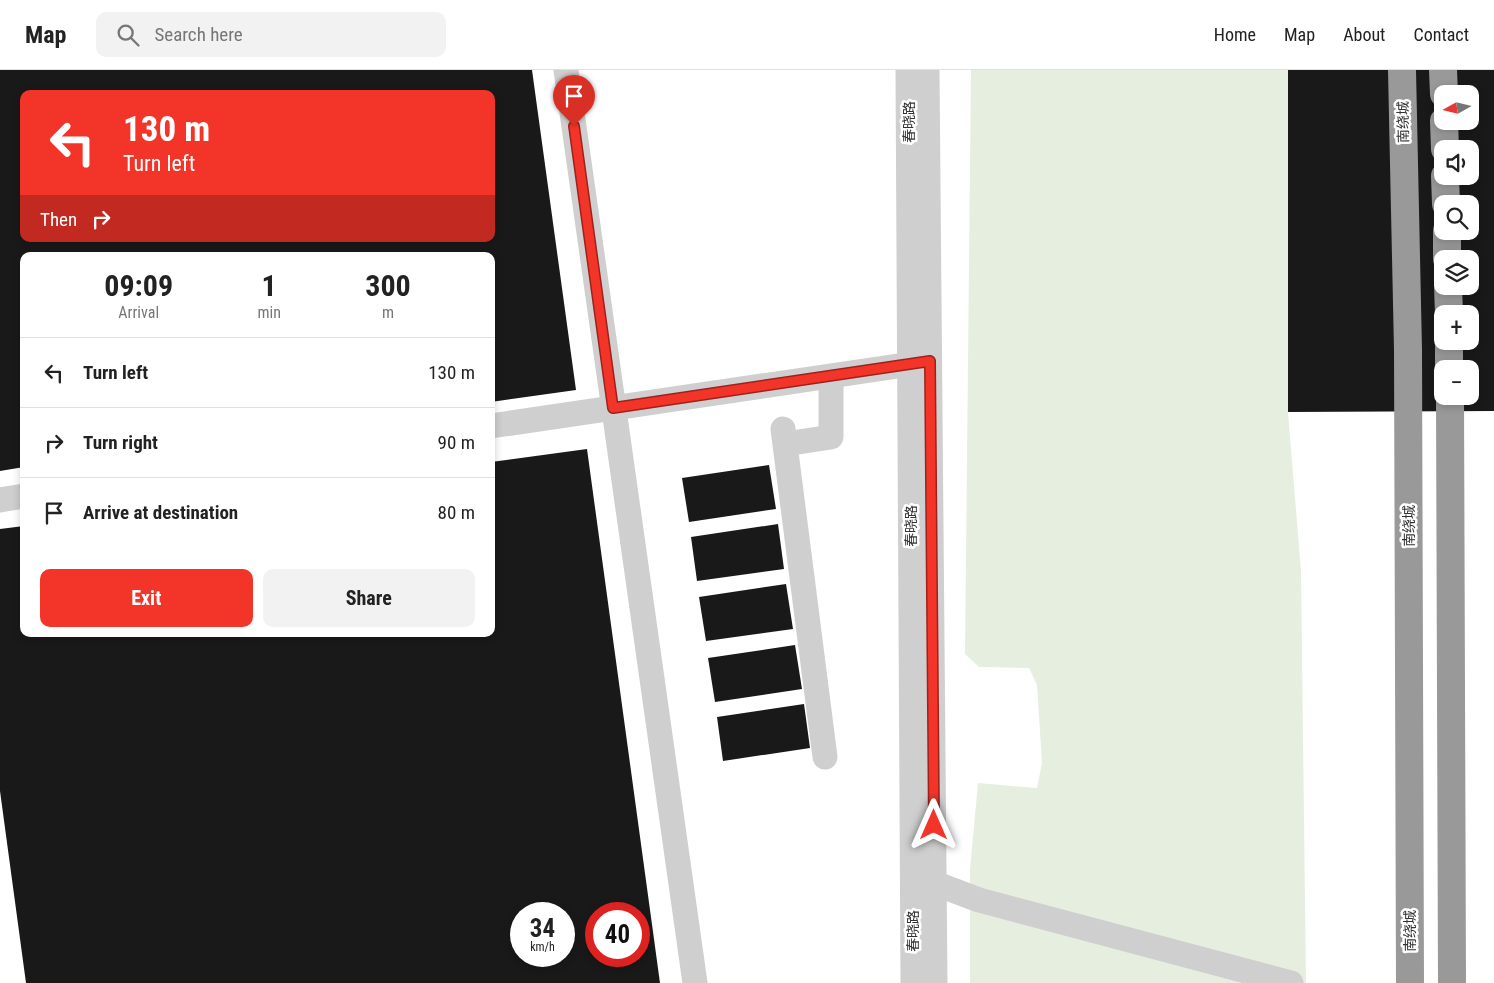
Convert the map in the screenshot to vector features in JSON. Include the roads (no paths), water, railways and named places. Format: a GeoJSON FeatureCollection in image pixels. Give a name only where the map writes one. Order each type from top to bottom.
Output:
{"type":"FeatureCollection","features":[{"type":"Feature","properties":{"kind":"highway","name":"南绕城"},"geometry":{"type":"LineString","coordinates":[[1402,70],[1408,350],[1410,983]]}},
{"type":"Feature","properties":{"kind":"highway"},"geometry":{"type":"LineString","coordinates":[[1443,70],[1444,85]]}},
{"type":"Feature","properties":{"kind":"highway"},"geometry":{"type":"LineString","coordinates":[[1450,405],[1452,983]]}},
{"type":"Feature","properties":{"kind":"street"},"geometry":{"type":"LineString","coordinates":[[566,70],[695,983]]}},
{"type":"Feature","properties":{"kind":"street","name":"春晓路"},"geometry":{"type":"LineString","coordinates":[[908,70],[920,363],[913,983]]}},
{"type":"Feature","properties":{"kind":"street"},"geometry":{"type":"LineString","coordinates":[[927,70],[920,363],[935,983]]}},
{"type":"Feature","properties":{"kind":"street"},"geometry":{"type":"LineString","coordinates":[[495,425],[920,363]]}},
{"type":"Feature","properties":{"kind":"street"},"geometry":{"type":"LineString","coordinates":[[825,757],[784,437],[831,437],[831,376]]}},
{"type":"Feature","properties":{"kind":"street"},"geometry":{"type":"LineString","coordinates":[[0,500],[20,497]]}},
{"type":"Feature","properties":{"kind":"street"},"geometry":{"type":"LineString","coordinates":[[934,883],[979,900],[1290,983]]}}]}
